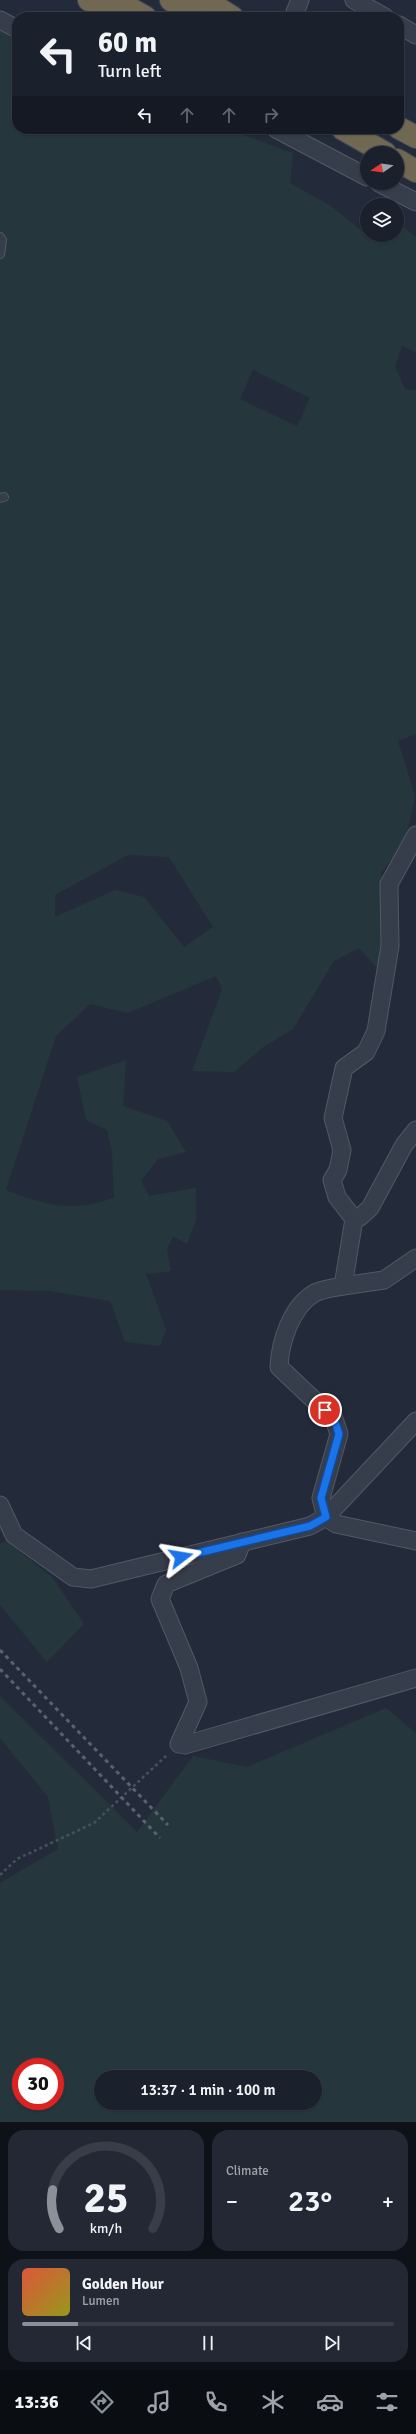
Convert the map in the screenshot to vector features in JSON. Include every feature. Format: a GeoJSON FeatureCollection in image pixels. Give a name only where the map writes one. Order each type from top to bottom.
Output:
{"type":"FeatureCollection","features":[{"type":"Feature","properties":{"kind":"highway"},"geometry":{"type":"LineString","coordinates":[[89,0],[114,12]]}},
{"type":"Feature","properties":{"kind":"highway"},"geometry":{"type":"LineString","coordinates":[[115,0],[136,12]]}},
{"type":"Feature","properties":{"kind":"highway"},"geometry":{"type":"LineString","coordinates":[[171,0],[193,12]]}},
{"type":"Feature","properties":{"kind":"highway"},"geometry":{"type":"LineString","coordinates":[[206,0],[224,12]]}},
{"type":"Feature","properties":{"kind":"highway"},"geometry":{"type":"LineString","coordinates":[[404,131],[416,137]]}},
{"type":"Feature","properties":{"kind":"highway"},"geometry":{"type":"LineString","coordinates":[[352,134],[373,146]]}},
{"type":"Feature","properties":{"kind":"highway"},"geometry":{"type":"LineString","coordinates":[[404,164],[416,171]]}},
{"type":"Feature","properties":{"kind":"street"},"geometry":{"type":"LineString","coordinates":[[354,0],[376,12]]}},
{"type":"Feature","properties":{"kind":"street"},"geometry":{"type":"LineString","coordinates":[[0,20],[12,26]]}},
{"type":"Feature","properties":{"kind":"street"},"geometry":{"type":"LineString","coordinates":[[404,28],[416,35]]}},
{"type":"Feature","properties":{"kind":"street"},"geometry":{"type":"LineString","coordinates":[[285,134],[360,173]]}},
{"type":"Feature","properties":{"kind":"street"},"geometry":{"type":"LineString","coordinates":[[393,190],[416,202]]}},
{"type":"Feature","properties":{"kind":"street"},"geometry":{"type":"LineString","coordinates":[[343,1286],[354,1218],[337,1197],[332,1180],[338,1170],[342,1150],[334,1118],[344,1068],[366,1052],[376,1031],[390,946],[389,884],[415,840]]}},
{"type":"Feature","properties":{"kind":"street"},"geometry":{"type":"LineString","coordinates":[[354,1218],[370,1208],[404,1145],[416,1130]]}},
{"type":"Feature","properties":{"kind":"street"},"geometry":{"type":"LineString","coordinates":[[416,1258],[384,1280],[343,1286],[314,1293],[300,1304],[291,1318],[279,1359],[279,1367],[286,1376],[334,1419],[339,1434],[321,1498],[326,1517],[336,1524],[416,1541]]}},
{"type":"Feature","properties":{"kind":"street"},"geometry":{"type":"LineString","coordinates":[[0,1505],[14,1535],[73,1577],[91,1580],[310,1526],[326,1517],[416,1421]]}},
{"type":"Feature","properties":{"kind":"street"},"geometry":{"type":"LineString","coordinates":[[242,1542],[237,1555],[166,1584],[160,1598],[189,1668],[198,1702],[179,1744],[185,1744],[416,1678]]}},
{"type":"Feature","properties":{"kind":"lane"},"geometry":{"type":"LineString","coordinates":[[0,238],[2,240],[0,254]]}},
{"type":"Feature","properties":{"kind":"path"},"geometry":{"type":"LineString","coordinates":[[0,1874],[17,1859],[94,1823],[179,1744]]}},
{"type":"Feature","properties":{"kind":"shaded area"},"geometry":{"type":"Polygon","coordinates":[[[0,31],[12,38],[12,134],[240,134],[293,153],[290,183],[331,206],[360,229],[360,242],[404,242],[404,228],[416,237],[416,352],[402,346],[395,366],[405,389],[416,390],[416,734],[398,741],[415,796],[405,842],[381,873],[383,945],[377,968],[359,948],[334,961],[293,1029],[262,1048],[234,1072],[192,1071],[222,989],[216,976],[128,1013],[90,1004],[56,1036],[6,1190],[33,1200],[60,1206],[86,1205],[114,1197],[112,1153],[107,1130],[86,1120],[77,1077],[126,1060],[123,1106],[167,1121],[186,1152],[158,1159],[141,1181],[149,1196],[196,1188],[196,1220],[187,1244],[173,1236],[167,1250],[171,1271],[146,1274],[166,1329],[160,1346],[125,1342],[110,1301],[50,1291],[0,1290],[0,31]],[[253,370],[240,399],[297,426],[310,398],[253,370]],[[128,855],[55,895],[55,917],[115,890],[144,897],[184,947],[213,927],[169,857],[128,855]]]}},
{"type":"Feature","properties":{"kind":"shaded area"},"geometry":{"type":"Polygon","coordinates":[[[6,1541],[52,1577],[84,1624],[47,1662],[0,1605],[0,1544],[6,1541]]]}},
{"type":"Feature","properties":{"kind":"shaded area"},"geometry":{"type":"Polygon","coordinates":[[[0,1696],[137,1832],[193,1756],[247,1767],[386,1708],[416,1733],[416,2122],[0,2122],[0,1883],[58,1849],[48,1797],[0,1738],[0,1696]]]}},
{"type":"Feature","properties":{"kind":"railway"},"geometry":{"type":"LineString","coordinates":[[0,1650],[168,1825]]}},
{"type":"Feature","properties":{"kind":"railway"},"geometry":{"type":"LineString","coordinates":[[0,1669],[160,1838]]}},
{"type":"Feature","properties":{"kind":"route"},"geometry":{"type":"LineString","coordinates":[[181,1557],[310,1526],[326,1517],[321,1498],[339,1434],[334,1419],[325,1410]]}}]}
